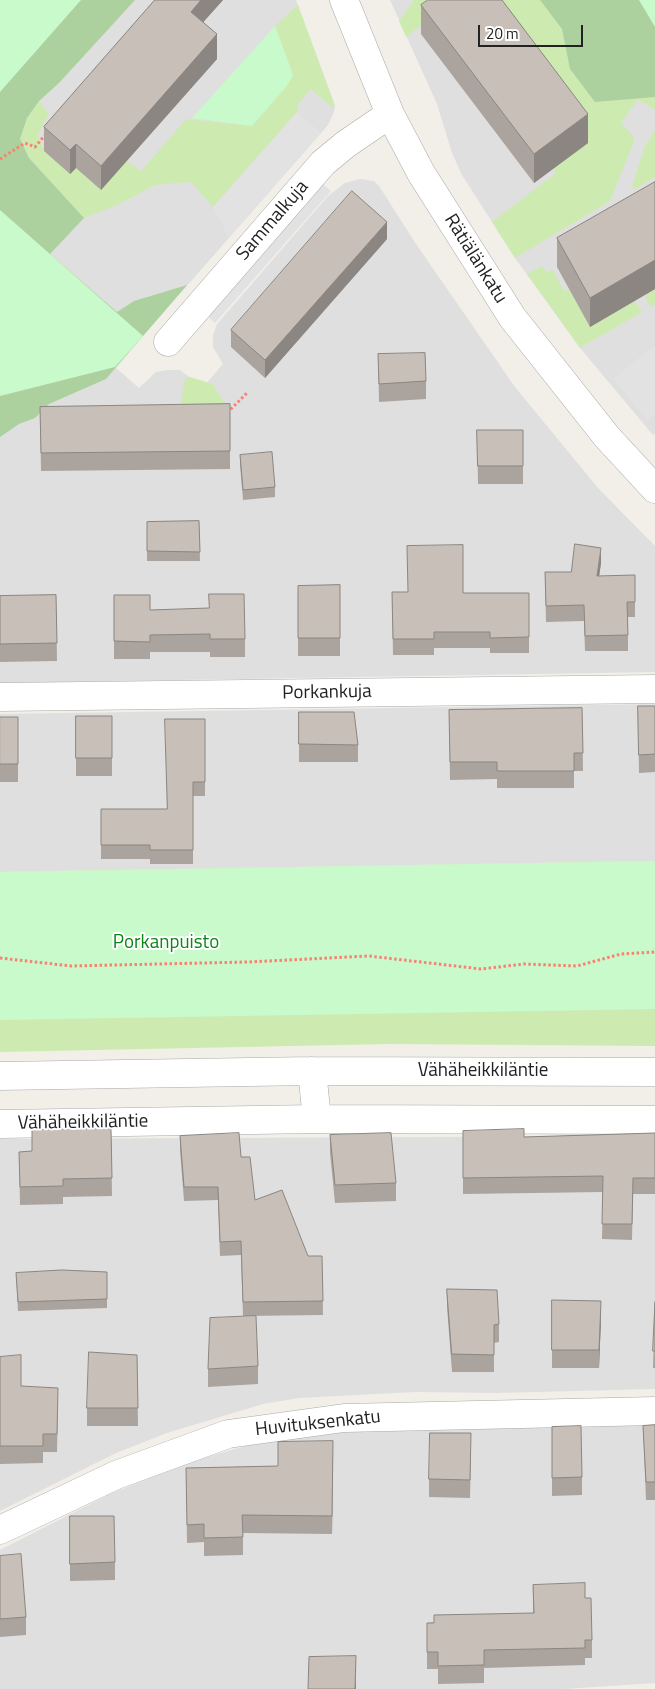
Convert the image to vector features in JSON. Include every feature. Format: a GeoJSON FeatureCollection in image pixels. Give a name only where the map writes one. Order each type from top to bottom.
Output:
{"type":"FeatureCollection","features":[{"type":"Feature","properties":{"kind":"street","name":"Rätiälänkatu"},"geometry":{"type":"LineString","coordinates":[[344,0],[390,114],[421,173],[512,317],[607,438],[655,489]]}},
{"type":"Feature","properties":{"kind":"street","name":"Sammalkuja"},"geometry":{"type":"LineString","coordinates":[[168,342],[323,163],[346,144],[390,114]]}},
{"type":"Feature","properties":{"kind":"street","name":"Porkankuja"},"geometry":{"type":"LineString","coordinates":[[0,697],[655,689]]}},
{"type":"Feature","properties":{"kind":"street","name":"Vähäheikkiläntie"},"geometry":{"type":"LineString","coordinates":[[0,1076],[312,1071],[655,1072]]}},
{"type":"Feature","properties":{"kind":"street"},"geometry":{"type":"LineString","coordinates":[[312,1071],[317,1119]]}},
{"type":"Feature","properties":{"kind":"street","name":"Vähäheikkiläntie"},"geometry":{"type":"LineString","coordinates":[[0,1124],[317,1119],[655,1120]]}},
{"type":"Feature","properties":{"kind":"street","name":"Huvituksenkatu"},"geometry":{"type":"LineString","coordinates":[[0,1530],[116,1474],[228,1434],[344,1418],[655,1411]]}},
{"type":"Feature","properties":{"kind":"path"},"geometry":{"type":"LineString","coordinates":[[0,159],[26,143],[35,147],[47,133]]}},
{"type":"Feature","properties":{"kind":"path"},"geometry":{"type":"LineString","coordinates":[[220,410],[230,410],[248,392]]}},
{"type":"Feature","properties":{"kind":"path"},"geometry":{"type":"LineString","coordinates":[[0,958],[71,966],[247,962],[369,956],[481,969],[524,964],[577,966],[621,954],[655,952]]}},
{"type":"Feature","properties":{"kind":"shaded area"},"geometry":{"type":"Polygon","coordinates":[[[81,0],[296,0],[335,105],[328,125],[143,336],[0,210],[0,92],[81,0]]]}},
{"type":"Feature","properties":{"kind":"shaded area"},"geometry":{"type":"Polygon","coordinates":[[[390,0],[639,0],[655,27],[655,434],[653,435],[580,348],[515,258],[462,175],[452,153],[437,104],[390,0]]]}},
{"type":"Feature","properties":{"kind":"shaded area"},"geometry":{"type":"Polygon","coordinates":[[[297,112],[321,133],[229,238],[213,207],[297,112]]]}},
{"type":"Feature","properties":{"kind":"shaded area"},"geometry":{"type":"Polygon","coordinates":[[[360,179],[374,181],[379,186],[416,244],[515,387],[598,488],[655,546],[655,672],[0,683],[0,396],[115,367],[139,388],[156,372],[167,370],[180,370],[203,387],[223,364],[213,347],[213,335],[217,324],[328,196],[345,183],[360,179]]]}},
{"type":"Feature","properties":{"kind":"shaded area"},"geometry":{"type":"Polygon","coordinates":[[[320,182],[331,191],[215,323],[205,314],[320,182]]]}},
{"type":"Feature","properties":{"kind":"shaded area"},"geometry":{"type":"Polygon","coordinates":[[[655,345],[655,414],[647,421],[613,379],[655,345]]]}},
{"type":"Feature","properties":{"kind":"shaded area"},"geometry":{"type":"Polygon","coordinates":[[[655,704],[655,861],[0,872],[0,714],[655,704]]]}},
{"type":"Feature","properties":{"kind":"shaded area"},"geometry":{"type":"Polygon","coordinates":[[[655,1136],[655,1389],[497,1393],[415,1392],[299,1398],[263,1404],[167,1433],[116,1453],[0,1511],[0,1139],[655,1136]]]}},
{"type":"Feature","properties":{"kind":"shaded area"},"geometry":{"type":"Polygon","coordinates":[[[655,1422],[655,1683],[564,1689],[0,1689],[0,1550],[164,1469],[267,1440],[345,1430],[655,1422]]]}},
{"type":"Feature","properties":{"kind":"green space"},"geometry":{"type":"Polygon","coordinates":[[[0,0],[135,0],[59,83],[39,101],[27,118],[20,139],[29,158],[84,218],[50,254],[117,312],[134,301],[187,285],[106,379],[49,404],[35,418],[19,424],[0,437],[0,0]]]}},
{"type":"Feature","properties":{"kind":"green space"},"geometry":{"type":"Polygon","coordinates":[[[0,0],[81,0],[0,92],[0,0]]]}},
{"type":"Feature","properties":{"kind":"green space"},"geometry":{"type":"Polygon","coordinates":[[[414,0],[475,0],[436,14],[406,37],[399,21],[414,0]]]}},
{"type":"Feature","properties":{"kind":"green space"},"geometry":{"type":"Polygon","coordinates":[[[481,0],[540,0],[562,29],[570,69],[636,98],[655,97],[655,110],[638,99],[621,123],[634,137],[634,141],[610,201],[515,258],[492,222],[556,173],[481,0]]]}},
{"type":"Feature","properties":{"kind":"green space"},"geometry":{"type":"Polygon","coordinates":[[[540,0],[655,0],[655,97],[595,102],[570,69],[562,29],[540,0]]]}},
{"type":"Feature","properties":{"kind":"green space"},"geometry":{"type":"Polygon","coordinates":[[[639,0],[655,0],[655,27],[639,0]]]}},
{"type":"Feature","properties":{"kind":"green space"},"geometry":{"type":"Polygon","coordinates":[[[298,5],[332,98],[334,109],[311,89],[298,104],[297,112],[213,207],[191,182],[155,185],[117,205],[84,218],[29,158],[20,139],[27,118],[39,101],[49,114],[38,134],[44,151],[70,174],[76,168],[101,190],[127,161],[141,171],[186,119],[252,126],[293,75],[275,26],[298,5]]]}},
{"type":"Feature","properties":{"kind":"green space"},"geometry":{"type":"Polygon","coordinates":[[[275,26],[293,75],[287,86],[252,126],[192,118],[275,26]]]}},
{"type":"Feature","properties":{"kind":"green space"},"geometry":{"type":"Polygon","coordinates":[[[655,130],[655,177],[634,190],[632,186],[645,146],[655,130]]]}},
{"type":"Feature","properties":{"kind":"green space"},"geometry":{"type":"Polygon","coordinates":[[[0,210],[143,336],[115,367],[0,396],[0,210]]]}},
{"type":"Feature","properties":{"kind":"green space"},"geometry":{"type":"Polygon","coordinates":[[[542,266],[547,272],[553,270],[564,291],[569,289],[590,326],[635,301],[642,312],[580,348],[527,274],[542,266]]]}},
{"type":"Feature","properties":{"kind":"green space"},"geometry":{"type":"Polygon","coordinates":[[[655,289],[655,304],[650,307],[645,295],[655,289]]]}},
{"type":"Feature","properties":{"kind":"green space"},"geometry":{"type":"Polygon","coordinates":[[[190,377],[213,384],[224,402],[221,405],[180,407],[185,379],[190,377]]]}},
{"type":"Feature","properties":{"kind":"green space","name":"Porkanpuisto"},"geometry":{"type":"Polygon","coordinates":[[[655,861],[655,1046],[389,1044],[0,1052],[0,872],[655,861]]]}},
{"type":"Feature","properties":{"kind":"green space","name":"Porkanpuisto"},"geometry":{"type":"Polygon","coordinates":[[[655,861],[655,1009],[0,1020],[0,872],[655,861]]]}},
{"type":"Feature","properties":{"kind":"building"},"geometry":{"type":"Polygon","coordinates":[[[155,0],[201,0],[191,12],[217,34],[101,166],[76,144],[70,150],[44,127],[155,0]]]}},
{"type":"Feature","properties":{"kind":"building"},"geometry":{"type":"Polygon","coordinates":[[[428,0],[502,0],[588,114],[534,154],[421,5],[428,0]]]}},
{"type":"Feature","properties":{"kind":"building"},"geometry":{"type":"Polygon","coordinates":[[[655,182],[655,260],[590,298],[557,238],[655,182]]]}},
{"type":"Feature","properties":{"kind":"building"},"geometry":{"type":"Polygon","coordinates":[[[352,191],[387,222],[265,360],[231,330],[352,191]]]}},
{"type":"Feature","properties":{"kind":"building"},"geometry":{"type":"Polygon","coordinates":[[[425,353],[426,381],[379,384],[378,354],[425,353]]]}},
{"type":"Feature","properties":{"kind":"building"},"geometry":{"type":"Polygon","coordinates":[[[230,404],[230,451],[41,453],[40,407],[230,404]]]}},
{"type":"Feature","properties":{"kind":"building"},"geometry":{"type":"Polygon","coordinates":[[[477,430],[523,430],[523,466],[478,466],[477,430]]]}},
{"type":"Feature","properties":{"kind":"building"},"geometry":{"type":"Polygon","coordinates":[[[272,452],[275,487],[243,490],[240,455],[272,452]]]}},
{"type":"Feature","properties":{"kind":"building"},"geometry":{"type":"Polygon","coordinates":[[[199,521],[200,552],[147,551],[147,522],[199,521]]]}},
{"type":"Feature","properties":{"kind":"building"},"geometry":{"type":"Polygon","coordinates":[[[575,544],[601,548],[597,576],[635,575],[635,602],[627,602],[628,635],[585,636],[584,605],[546,606],[545,572],[571,572],[575,544]]]}},
{"type":"Feature","properties":{"kind":"building"},"geometry":{"type":"Polygon","coordinates":[[[463,545],[463,593],[529,593],[529,637],[490,638],[490,632],[434,632],[434,639],[393,639],[392,592],[408,592],[407,546],[463,545]]]}},
{"type":"Feature","properties":{"kind":"building"},"geometry":{"type":"Polygon","coordinates":[[[340,585],[340,638],[298,638],[298,586],[340,585]]]}},
{"type":"Feature","properties":{"kind":"building"},"geometry":{"type":"Polygon","coordinates":[[[209,594],[244,594],[245,639],[210,639],[210,634],[150,635],[150,642],[114,641],[114,595],[150,595],[150,610],[209,608],[209,594]]]}},
{"type":"Feature","properties":{"kind":"building"},"geometry":{"type":"Polygon","coordinates":[[[56,595],[57,643],[0,644],[0,596],[56,595]]]}},
{"type":"Feature","properties":{"kind":"building"},"geometry":{"type":"Polygon","coordinates":[[[638,706],[655,706],[655,754],[639,755],[638,706]]]}},
{"type":"Feature","properties":{"kind":"building"},"geometry":{"type":"Polygon","coordinates":[[[582,708],[583,753],[574,753],[574,771],[497,771],[497,762],[450,762],[449,710],[582,708]]]}},
{"type":"Feature","properties":{"kind":"building"},"geometry":{"type":"Polygon","coordinates":[[[299,712],[354,712],[358,745],[299,744],[299,712]]]}},
{"type":"Feature","properties":{"kind":"building"},"geometry":{"type":"Polygon","coordinates":[[[76,716],[112,716],[112,758],[76,758],[76,716]]]}},
{"type":"Feature","properties":{"kind":"building"},"geometry":{"type":"Polygon","coordinates":[[[0,717],[18,717],[18,764],[0,764],[0,717]]]}},
{"type":"Feature","properties":{"kind":"building"},"geometry":{"type":"Polygon","coordinates":[[[165,719],[205,719],[205,782],[193,782],[193,850],[150,850],[150,845],[101,845],[101,809],[167,809],[165,719]]]}},
{"type":"Feature","properties":{"kind":"building"},"geometry":{"type":"Polygon","coordinates":[[[111,1129],[112,1178],[63,1179],[63,1186],[20,1187],[19,1152],[32,1151],[32,1130],[111,1129]]]}},
{"type":"Feature","properties":{"kind":"building"},"geometry":{"type":"Polygon","coordinates":[[[524,1129],[524,1137],[655,1133],[655,1178],[633,1178],[632,1224],[602,1224],[603,1176],[463,1178],[463,1131],[524,1129]]]}},
{"type":"Feature","properties":{"kind":"building"},"geometry":{"type":"Polygon","coordinates":[[[239,1133],[241,1157],[250,1157],[255,1200],[282,1190],[308,1256],[322,1256],[323,1301],[243,1302],[241,1241],[220,1242],[218,1187],[184,1187],[180,1136],[239,1133]]]}},
{"type":"Feature","properties":{"kind":"building"},"geometry":{"type":"Polygon","coordinates":[[[391,1133],[396,1183],[335,1185],[330,1135],[391,1133]]]}},
{"type":"Feature","properties":{"kind":"building"},"geometry":{"type":"Polygon","coordinates":[[[62,1270],[107,1272],[107,1299],[18,1302],[16,1273],[62,1270]]]}},
{"type":"Feature","properties":{"kind":"building"},"geometry":{"type":"Polygon","coordinates":[[[447,1289],[497,1290],[499,1324],[494,1325],[494,1355],[452,1354],[447,1289]]]}},
{"type":"Feature","properties":{"kind":"building"},"geometry":{"type":"Polygon","coordinates":[[[552,1300],[601,1301],[599,1350],[552,1350],[552,1300]]]}},
{"type":"Feature","properties":{"kind":"building"},"geometry":{"type":"Polygon","coordinates":[[[655,1302],[655,1351],[653,1351],[655,1302]]]}},
{"type":"Feature","properties":{"kind":"building"},"geometry":{"type":"Polygon","coordinates":[[[256,1316],[258,1366],[208,1369],[210,1318],[256,1316]]]}},
{"type":"Feature","properties":{"kind":"building"},"geometry":{"type":"Polygon","coordinates":[[[89,1352],[137,1355],[138,1408],[87,1408],[89,1352]]]}},
{"type":"Feature","properties":{"kind":"building"},"geometry":{"type":"Polygon","coordinates":[[[21,1355],[21,1386],[58,1388],[57,1434],[43,1434],[43,1446],[0,1446],[0,1357],[21,1355]]]}},
{"type":"Feature","properties":{"kind":"building"},"geometry":{"type":"Polygon","coordinates":[[[655,1425],[655,1482],[646,1482],[643,1426],[655,1425]]]}},
{"type":"Feature","properties":{"kind":"building"},"geometry":{"type":"Polygon","coordinates":[[[581,1426],[582,1477],[552,1478],[552,1427],[581,1426]]]}},
{"type":"Feature","properties":{"kind":"building"},"geometry":{"type":"Polygon","coordinates":[[[430,1433],[471,1433],[470,1480],[429,1479],[430,1433]]]}},
{"type":"Feature","properties":{"kind":"building"},"geometry":{"type":"Polygon","coordinates":[[[333,1441],[332,1516],[242,1515],[243,1537],[204,1538],[204,1524],[187,1525],[186,1468],[278,1466],[278,1442],[333,1441]]]}},
{"type":"Feature","properties":{"kind":"building"},"geometry":{"type":"Polygon","coordinates":[[[70,1516],[114,1516],[115,1562],[70,1564],[70,1516]]]}},
{"type":"Feature","properties":{"kind":"building"},"geometry":{"type":"Polygon","coordinates":[[[21,1554],[26,1617],[0,1619],[0,1556],[21,1554]]]}},
{"type":"Feature","properties":{"kind":"building"},"geometry":{"type":"Polygon","coordinates":[[[585,1583],[585,1598],[591,1598],[592,1640],[585,1640],[585,1648],[484,1650],[484,1665],[438,1666],[438,1652],[427,1652],[427,1623],[434,1623],[434,1615],[534,1613],[533,1585],[585,1583]]]}},
{"type":"Feature","properties":{"kind":"building"},"geometry":{"type":"Polygon","coordinates":[[[356,1656],[355,1689],[308,1689],[309,1657],[356,1656]]]}}]}
